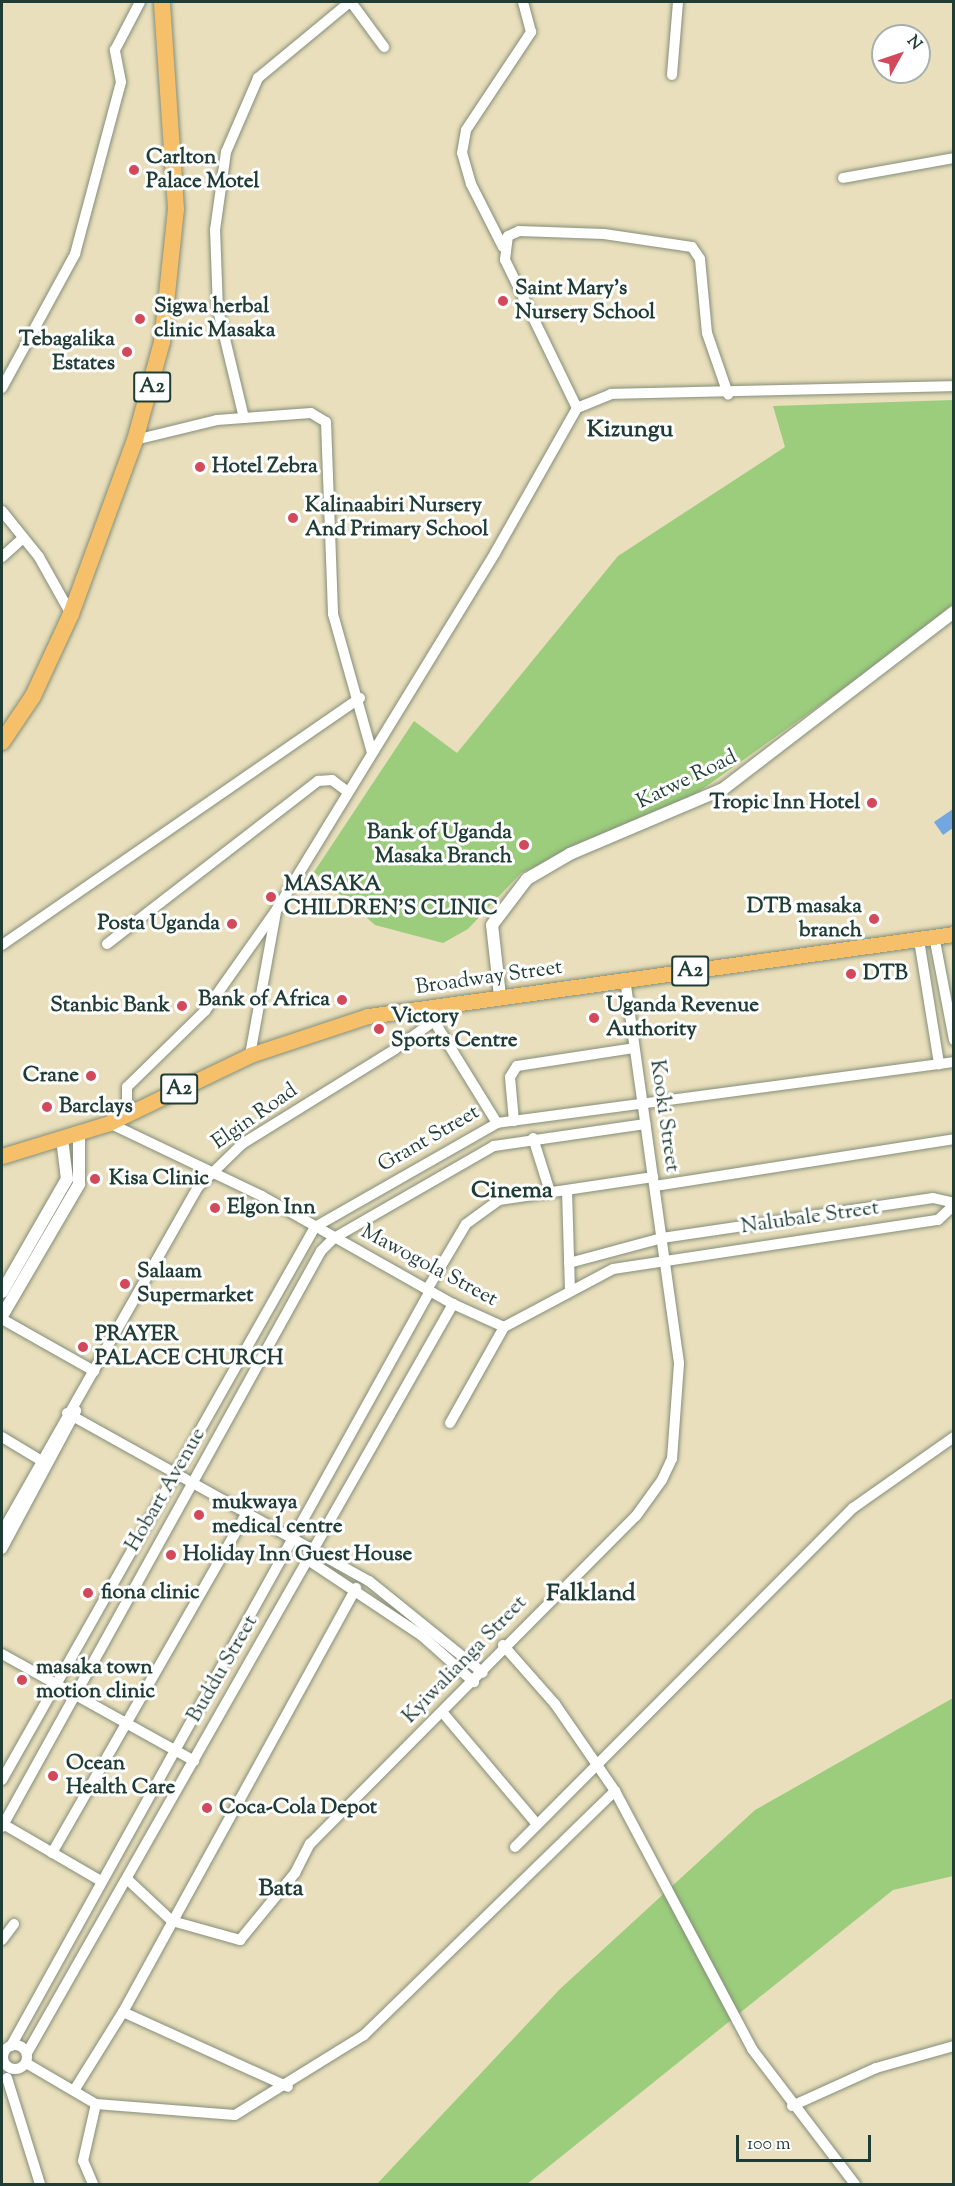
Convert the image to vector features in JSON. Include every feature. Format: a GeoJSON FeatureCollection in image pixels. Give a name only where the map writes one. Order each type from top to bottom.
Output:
{"type":"FeatureCollection","features":[{"type":"Feature","properties":{"kind":"highway","name":"A2"},"geometry":{"type":"LineString","coordinates":[[2,742],[33,696],[71,614],[135,440],[162,342],[176,209],[162,2]]}},
{"type":"Feature","properties":{"kind":"main road","name":"A2"},"geometry":{"type":"LineString","coordinates":[[927,938],[954,934]]}},
{"type":"Feature","properties":{"kind":"main road","name":"Broadway Street"},"geometry":{"type":"LineString","coordinates":[[2,1156],[109,1123],[250,1055],[337,1024],[500,996],[927,938]]}},
{"type":"Feature","properties":{"kind":"street"},"geometry":{"type":"LineString","coordinates":[[2,388],[75,254],[121,82],[115,50],[140,2]]}},
{"type":"Feature","properties":{"kind":"street"},"geometry":{"type":"LineString","coordinates":[[244,418],[218,310],[215,230],[226,152],[258,78],[350,2],[384,47]]}},
{"type":"Feature","properties":{"kind":"street"},"geometry":{"type":"LineString","coordinates":[[523,2],[531,32],[466,130],[462,153],[577,408]]}},
{"type":"Feature","properties":{"kind":"street"},"geometry":{"type":"LineString","coordinates":[[672,75],[678,2]]}},
{"type":"Feature","properties":{"kind":"street"},"geometry":{"type":"LineString","coordinates":[[843,178],[954,158]]}},
{"type":"Feature","properties":{"kind":"street"},"geometry":{"type":"LineString","coordinates":[[504,247],[508,236],[519,231],[604,234],[692,247],[700,259],[707,333],[728,394]]}},
{"type":"Feature","properties":{"kind":"street"},"geometry":{"type":"LineString","coordinates":[[127,1115],[127,1087],[205,1011],[277,909],[577,408],[611,394],[728,394],[954,386]]}},
{"type":"Feature","properties":{"kind":"street"},"geometry":{"type":"LineString","coordinates":[[135,440],[178,425],[244,418],[311,413],[326,422],[333,614],[360,698],[372,753]]}},
{"type":"Feature","properties":{"kind":"street"},"geometry":{"type":"LineString","coordinates":[[2,511],[23,538],[71,614]]}},
{"type":"Feature","properties":{"kind":"street"},"geometry":{"type":"LineString","coordinates":[[2,558],[23,538]]}},
{"type":"Feature","properties":{"kind":"street","name":"Katwe Road"},"geometry":{"type":"LineString","coordinates":[[500,996],[492,926],[527,879],[570,854],[723,789],[951,618]]}},
{"type":"Feature","properties":{"kind":"street"},"geometry":{"type":"LineString","coordinates":[[2,945],[96,885],[285,745],[360,698]]}},
{"type":"Feature","properties":{"kind":"street"},"geometry":{"type":"LineString","coordinates":[[107,944],[318,781],[332,780],[348,792]]}},
{"type":"Feature","properties":{"kind":"street"},"geometry":{"type":"LineString","coordinates":[[250,1055],[269,976],[277,909]]}},
{"type":"Feature","properties":{"kind":"street"},"geometry":{"type":"LineString","coordinates":[[927,938],[954,1040]]}},
{"type":"Feature","properties":{"kind":"street"},"geometry":{"type":"LineString","coordinates":[[927,938],[939,1064]]}},
{"type":"Feature","properties":{"kind":"street","name":"Kooki Street"},"geometry":{"type":"LineString","coordinates":[[625,979],[666,1258]]}},
{"type":"Feature","properties":{"kind":"street","name":"Elgin Road"},"geometry":{"type":"LineString","coordinates":[[2,1549],[94,1371],[211,1173],[242,1144],[434,1021],[447,1005]]}},
{"type":"Feature","properties":{"kind":"street"},"geometry":{"type":"LineString","coordinates":[[434,1021],[497,1122]]}},
{"type":"Feature","properties":{"kind":"street"},"geometry":{"type":"LineString","coordinates":[[514,1120],[510,1077],[518,1066],[634,1048]]}},
{"type":"Feature","properties":{"kind":"street","name":"Grant Street"},"geometry":{"type":"LineString","coordinates":[[315,1227],[497,1122],[642,1106],[954,1062]]}},
{"type":"Feature","properties":{"kind":"street","name":"Mawogola Street"},"geometry":{"type":"LineString","coordinates":[[109,1123],[315,1227],[453,1304],[504,1327],[613,1269],[666,1258]]}},
{"type":"Feature","properties":{"kind":"street","name":"Grant Street"},"geometry":{"type":"LineString","coordinates":[[334,1238],[494,1146],[533,1138],[645,1124]]}},
{"type":"Feature","properties":{"kind":"street"},"geometry":{"type":"LineString","coordinates":[[486,1127],[494,1146]]}},
{"type":"Feature","properties":{"kind":"street"},"geometry":{"type":"LineString","coordinates":[[79,1133],[79,1184],[2,1317],[94,1371]]}},
{"type":"Feature","properties":{"kind":"street"},"geometry":{"type":"LineString","coordinates":[[533,1138],[550,1192]]}},
{"type":"Feature","properties":{"kind":"street"},"geometry":{"type":"LineString","coordinates":[[2,1292],[68,1179],[62,1139]]}},
{"type":"Feature","properties":{"kind":"street"},"geometry":{"type":"LineString","coordinates":[[40,2184],[6,2078],[5,2050],[294,1537],[466,1224],[499,1200],[567,1190],[654,1182],[954,1139]]}},
{"type":"Feature","properties":{"kind":"street"},"geometry":{"type":"LineString","coordinates":[[567,1190],[570,1290]]}},
{"type":"Feature","properties":{"kind":"street","name":"Nalubale Street"},"geometry":{"type":"LineString","coordinates":[[569,1263],[662,1238],[933,1198],[954,1204],[938,1220],[666,1258]]}},
{"type":"Feature","properties":{"kind":"street","name":"Hobart Avenue"},"geometry":{"type":"LineString","coordinates":[[2,1780],[315,1227]]}},
{"type":"Feature","properties":{"kind":"street","name":"Hobart Avenue"},"geometry":{"type":"LineString","coordinates":[[2,1825],[312,1265],[334,1238]]}},
{"type":"Feature","properties":{"kind":"street","name":"Kyiwalianga Street"},"geometry":{"type":"LineString","coordinates":[[127,1879],[172,1921],[240,1940],[295,1873],[310,1844],[483,1673],[503,1645],[636,1516],[672,1459],[681,1385],[666,1258]]}},
{"type":"Feature","properties":{"kind":"street","name":"Buddu Street"},"geometry":{"type":"LineString","coordinates":[[27,2058],[453,1304]]}},
{"type":"Feature","properties":{"kind":"street"},"geometry":{"type":"LineString","coordinates":[[450,1424],[504,1327]]}},
{"type":"Feature","properties":{"kind":"street"},"geometry":{"type":"LineString","coordinates":[[71,1415],[314,1548],[380,1588],[483,1673]]}},
{"type":"Feature","properties":{"kind":"street","name":"Elgin Road"},"geometry":{"type":"LineString","coordinates":[[2,1532],[71,1415]]}},
{"type":"Feature","properties":{"kind":"street"},"geometry":{"type":"LineString","coordinates":[[2,1437],[42,1461]]}},
{"type":"Feature","properties":{"kind":"street"},"geometry":{"type":"LineString","coordinates":[[516,1847],[536,1823],[596,1762],[853,1508],[954,1437]]}},
{"type":"Feature","properties":{"kind":"street"},"geometry":{"type":"LineString","coordinates":[[52,1853],[247,1512]]}},
{"type":"Feature","properties":{"kind":"street"},"geometry":{"type":"LineString","coordinates":[[308,1560],[356,1588],[474,1682]]}},
{"type":"Feature","properties":{"kind":"street"},"geometry":{"type":"LineString","coordinates":[[75,2089],[123,2012],[356,1588]]}},
{"type":"Feature","properties":{"kind":"street"},"geometry":{"type":"LineString","coordinates":[[503,1645],[596,1762],[615,1791],[752,2049],[792,2106],[855,2184]]}},
{"type":"Feature","properties":{"kind":"street"},"geometry":{"type":"LineString","coordinates":[[2,1654],[194,1761]]}},
{"type":"Feature","properties":{"kind":"street"},"geometry":{"type":"LineString","coordinates":[[443,1713],[536,1823]]}},
{"type":"Feature","properties":{"kind":"street"},"geometry":{"type":"LineString","coordinates":[[5,2050],[27,2058],[96,2104],[235,2115],[288,2087],[364,2035],[615,1791]]}},
{"type":"Feature","properties":{"kind":"street"},"geometry":{"type":"LineString","coordinates":[[2,1825],[101,1881]]}},
{"type":"Feature","properties":{"kind":"street"},"geometry":{"type":"LineString","coordinates":[[2,1940],[14,1924]]}},
{"type":"Feature","properties":{"kind":"street"},"geometry":{"type":"LineString","coordinates":[[123,2012],[288,2087]]}},
{"type":"Feature","properties":{"kind":"street"},"geometry":{"type":"LineString","coordinates":[[792,2106],[876,2068],[954,2046]]}},
{"type":"Feature","properties":{"kind":"street"},"geometry":{"type":"LineString","coordinates":[[6,2078],[27,2058]]}},
{"type":"Feature","properties":{"kind":"street"},"geometry":{"type":"LineString","coordinates":[[93,2184],[83,2161],[96,2104]]}},
{"type":"Feature","properties":{"kind":"green space"},"geometry":{"type":"Polygon","coordinates":[[[953,400],[953,607],[847,686],[673,810],[521,873],[468,929],[443,943],[375,925],[314,872],[414,721],[457,753],[618,556],[785,447],[773,406],[953,400]]]}},
{"type":"Feature","properties":{"kind":"green space"},"geometry":{"type":"Polygon","coordinates":[[[953,1698],[953,1876],[893,1890],[527,2184],[377,2184],[560,1989],[755,1810],[953,1698]]]}},
{"type":"Feature","properties":{"kind":"water"},"geometry":{"type":"Polygon","coordinates":[[[953,809],[953,828],[943,835],[934,822],[953,809]]]}},
{"type":"Feature","properties":{"kind":"place","name":"Carlton Palace Motel"},"geometry":{"type":"Point","coordinates":[134,170]}},
{"type":"Feature","properties":{"kind":"place","name":"Saint Mary's Nursery School"},"geometry":{"type":"Point","coordinates":[503,301]}},
{"type":"Feature","properties":{"kind":"place","name":"Sigwa herbal clinic Masaka"},"geometry":{"type":"Point","coordinates":[140,319]}},
{"type":"Feature","properties":{"kind":"place","name":"Tebagalika Estates"},"geometry":{"type":"Point","coordinates":[127,352]}},
{"type":"Feature","properties":{"kind":"place","name":"Hotel Zebra"},"geometry":{"type":"Point","coordinates":[200,467]}},
{"type":"Feature","properties":{"kind":"place","name":"Kalinaabiri Nursery And Primary School"},"geometry":{"type":"Point","coordinates":[293,518]}},
{"type":"Feature","properties":{"kind":"place","name":"Tropic Inn Hotel"},"geometry":{"type":"Point","coordinates":[872,803]}},
{"type":"Feature","properties":{"kind":"place","name":"Bank of Uganda Masaka Branch"},"geometry":{"type":"Point","coordinates":[524,845]}},
{"type":"Feature","properties":{"kind":"place","name":"MASAKA CHILDREN'S CLINIC"},"geometry":{"type":"Point","coordinates":[271,897]}},
{"type":"Feature","properties":{"kind":"place","name":"DTB masaka branch"},"geometry":{"type":"Point","coordinates":[874,919]}},
{"type":"Feature","properties":{"kind":"place","name":"Posta Uganda"},"geometry":{"type":"Point","coordinates":[232,924]}},
{"type":"Feature","properties":{"kind":"place","name":"DTB"},"geometry":{"type":"Point","coordinates":[851,974]}},
{"type":"Feature","properties":{"kind":"place","name":"Bank of Africa"},"geometry":{"type":"Point","coordinates":[342,1000]}},
{"type":"Feature","properties":{"kind":"place","name":"Stanbic Bank"},"geometry":{"type":"Point","coordinates":[182,1006]}},
{"type":"Feature","properties":{"kind":"place","name":"Uganda Revenue Authority"},"geometry":{"type":"Point","coordinates":[594,1018]}},
{"type":"Feature","properties":{"kind":"place","name":"Victory Sports Centre"},"geometry":{"type":"Point","coordinates":[379,1029]}},
{"type":"Feature","properties":{"kind":"place","name":"Crane"},"geometry":{"type":"Point","coordinates":[91,1076]}},
{"type":"Feature","properties":{"kind":"place","name":"Barclays"},"geometry":{"type":"Point","coordinates":[47,1107]}},
{"type":"Feature","properties":{"kind":"place","name":"Kisa Clinic"},"geometry":{"type":"Point","coordinates":[95,1179]}},
{"type":"Feature","properties":{"kind":"place","name":"Elgon Inn"},"geometry":{"type":"Point","coordinates":[215,1208]}},
{"type":"Feature","properties":{"kind":"place","name":"Salaam Supermarket"},"geometry":{"type":"Point","coordinates":[125,1284]}},
{"type":"Feature","properties":{"kind":"place","name":"PRAYER PALACE CHURCH"},"geometry":{"type":"Point","coordinates":[83,1347]}},
{"type":"Feature","properties":{"kind":"place","name":"mukwaya medical centre"},"geometry":{"type":"Point","coordinates":[199,1515]}},
{"type":"Feature","properties":{"kind":"place","name":"Holiday Inn Guest House"},"geometry":{"type":"Point","coordinates":[171,1555]}},
{"type":"Feature","properties":{"kind":"place","name":"fiona clinic"},"geometry":{"type":"Point","coordinates":[88,1593]}},
{"type":"Feature","properties":{"kind":"place","name":"masaka town motion clinic"},"geometry":{"type":"Point","coordinates":[22,1680]}},
{"type":"Feature","properties":{"kind":"place","name":"Ocean Health Care"},"geometry":{"type":"Point","coordinates":[53,1776]}},
{"type":"Feature","properties":{"kind":"place","name":"Coca-Cola Depot"},"geometry":{"type":"Point","coordinates":[207,1808]}},
{"type":"Feature","properties":{"kind":"district","name":"Kizungu"},"geometry":{"type":"Point","coordinates":[630,431]}},
{"type":"Feature","properties":{"kind":"district","name":"Cinema"},"geometry":{"type":"Point","coordinates":[512,1192]}},
{"type":"Feature","properties":{"kind":"district","name":"Falkland"},"geometry":{"type":"Point","coordinates":[591,1595]}},
{"type":"Feature","properties":{"kind":"district","name":"Bata"},"geometry":{"type":"Point","coordinates":[281,1890]}}]}
